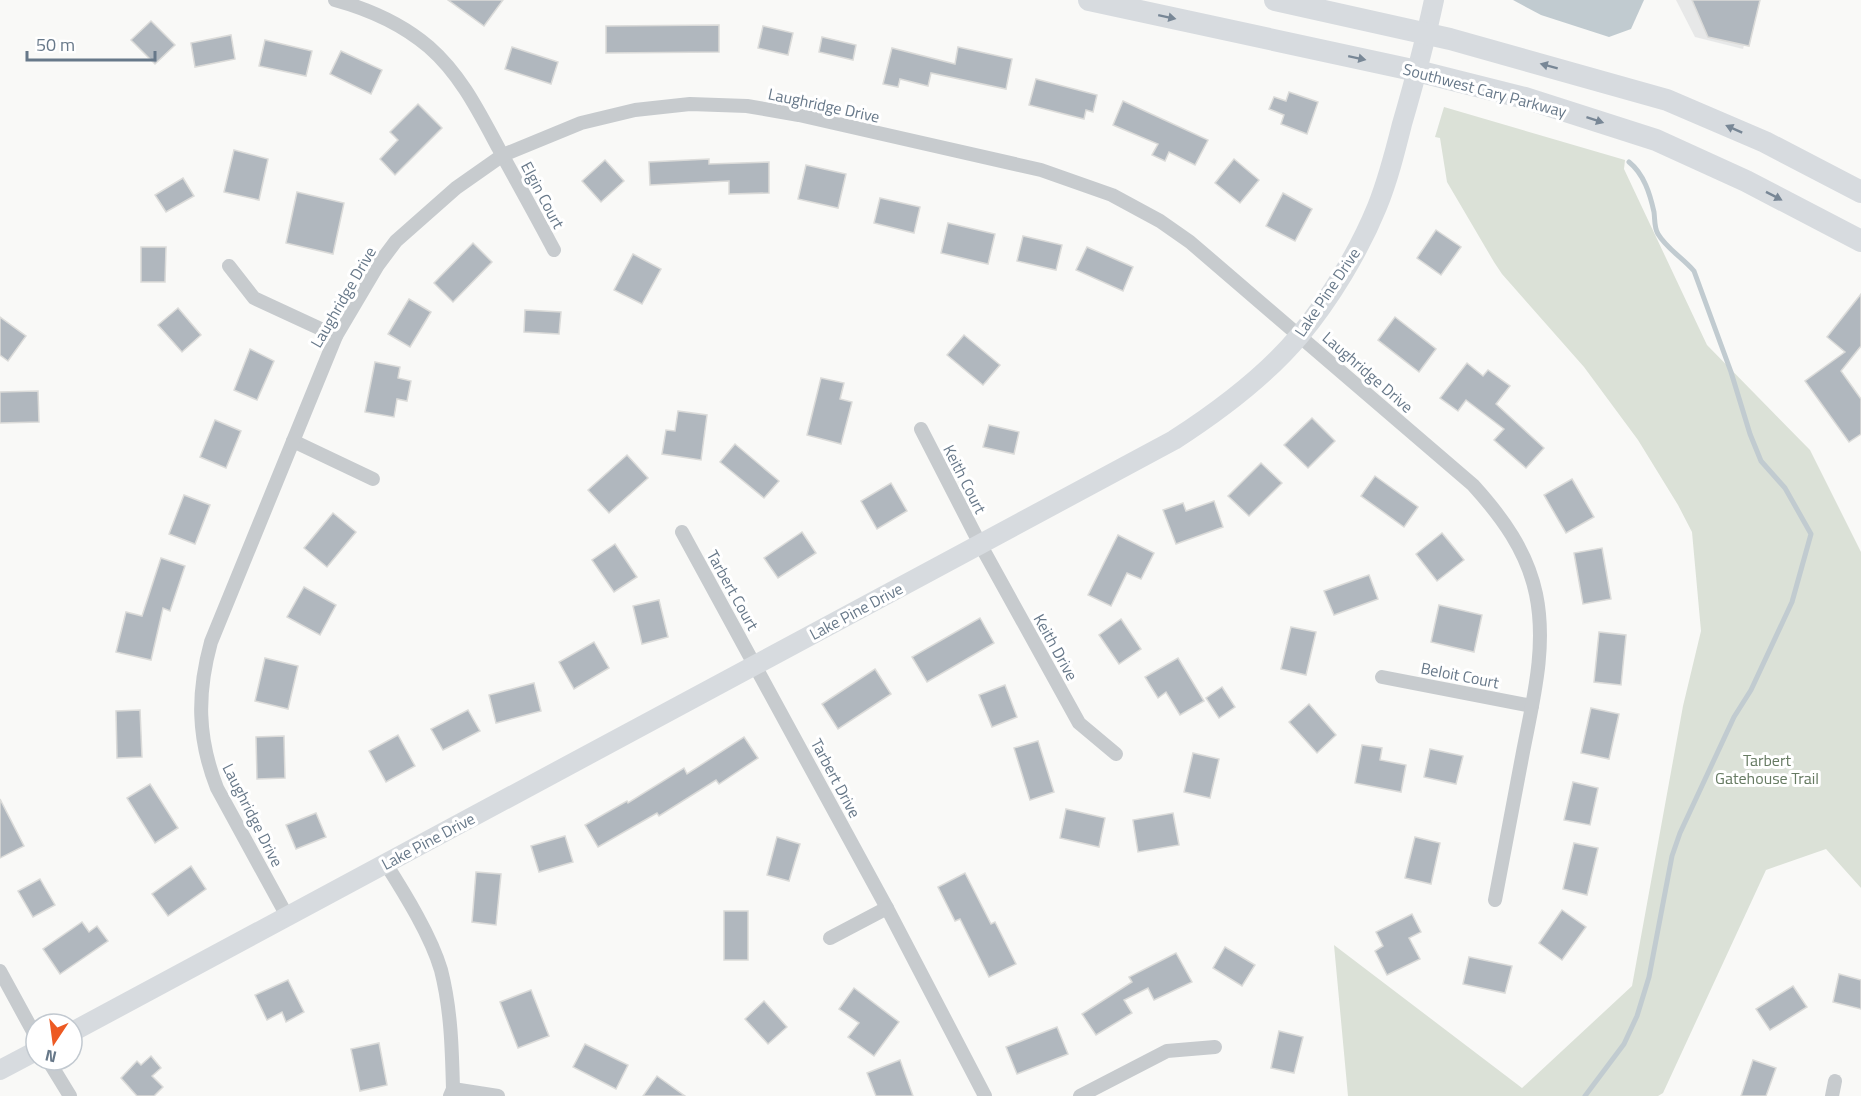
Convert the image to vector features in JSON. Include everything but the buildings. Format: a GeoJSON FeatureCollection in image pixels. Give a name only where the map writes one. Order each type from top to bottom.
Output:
{"type":"FeatureCollection","features":[{"type":"Feature","properties":{"kind":"main road","name":"Southwest Cary Parkway"},"geometry":{"type":"LineString","coordinates":[[1089,0],[1417,71],[1525,98],[1656,140],[1746,181],[1861,241]]}},
{"type":"Feature","properties":{"kind":"main road"},"geometry":{"type":"LineString","coordinates":[[1275,0],[1425,33],[1667,100],[1765,142],[1861,192]]}},
{"type":"Feature","properties":{"kind":"street","name":"Elgin Court"},"geometry":{"type":"LineString","coordinates":[[334,0],[356,6],[381,17],[428,46],[447,65],[470,95],[554,250]]}},
{"type":"Feature","properties":{"kind":"street","name":"Lake Pine Drive"},"geometry":{"type":"LineString","coordinates":[[84,1026],[1174,440],[1199,424],[1253,382],[1300,335],[1340,277],[1377,208],[1386,183],[1434,0]]}},
{"type":"Feature","properties":{"kind":"street","name":"Laughridge Drive"},"geometry":{"type":"LineString","coordinates":[[287,916],[213,777],[204,746],[201,692],[211,642],[336,336],[378,265],[396,241],[456,188],[502,155],[581,123],[635,110],[690,104],[747,106],[845,125],[1041,170],[1112,195],[1160,221],[1190,242],[1473,485],[1498,513],[1514,537],[1535,592],[1540,620],[1540,646],[1532,706],[1495,900]]}},
{"type":"Feature","properties":{"kind":"street"},"geometry":{"type":"LineString","coordinates":[[229,266],[254,298],[336,336]]}},
{"type":"Feature","properties":{"kind":"street","name":"Keith Court"},"geometry":{"type":"LineString","coordinates":[[921,429],[981,544]]}},
{"type":"Feature","properties":{"kind":"street"},"geometry":{"type":"LineString","coordinates":[[292,441],[373,479]]}},
{"type":"Feature","properties":{"kind":"street","name":"Tarbert Court"},"geometry":{"type":"LineString","coordinates":[[682,532],[755,665]]}},
{"type":"Feature","properties":{"kind":"street","name":"Keith Drive"},"geometry":{"type":"LineString","coordinates":[[981,544],[1079,723],[1116,754]]}},
{"type":"Feature","properties":{"kind":"street","name":"Tarbert Drive"},"geometry":{"type":"LineString","coordinates":[[755,665],[887,908],[985,1096]]}},
{"type":"Feature","properties":{"kind":"street","name":"Beloit Court"},"geometry":{"type":"LineString","coordinates":[[1382,677],[1532,706]]}},
{"type":"Feature","properties":{"kind":"street"},"geometry":{"type":"LineString","coordinates":[[386,864],[432,947],[440,969],[450,1018],[451,1093],[498,1096]]}},
{"type":"Feature","properties":{"kind":"street"},"geometry":{"type":"LineString","coordinates":[[830,938],[887,908]]}},
{"type":"Feature","properties":{"kind":"street"},"geometry":{"type":"LineString","coordinates":[[0,970],[24,1015]]}},
{"type":"Feature","properties":{"kind":"street"},"geometry":{"type":"LineString","coordinates":[[1080,1096],[1167,1050],[1215,1047]]}},
{"type":"Feature","properties":{"kind":"street"},"geometry":{"type":"LineString","coordinates":[[0,1070],[24,1057]]}},
{"type":"Feature","properties":{"kind":"street"},"geometry":{"type":"LineString","coordinates":[[55,1072],[70,1096]]}},
{"type":"Feature","properties":{"kind":"street"},"geometry":{"type":"LineString","coordinates":[[1832,1096],[1834,1081]]}},
{"type":"Feature","properties":{"kind":"shaded area"},"geometry":{"type":"Polygon","coordinates":[[[1513,0],[1644,0],[1631,29],[1609,37],[1541,15],[1513,0]]]}},
{"type":"Feature","properties":{"kind":"shaded area"},"geometry":{"type":"Polygon","coordinates":[[[1676,0],[1755,0],[1743,49],[1695,37],[1676,0]]]}},
{"type":"Feature","properties":{"kind":"green space","name":"Tarbert Gatehouse Trail"},"geometry":{"type":"Polygon","coordinates":[[[1444,107],[1625,160],[1624,169],[1707,345],[1810,450],[1861,552],[1861,888],[1826,849],[1766,870],[1663,1093],[1658,1096],[1348,1096],[1334,945],[1522,1088],[1632,986],[1683,706],[1701,631],[1692,532],[1638,440],[1584,367],[1502,274],[1447,182],[1440,138],[1435,137],[1444,107]]]}},
{"type":"Feature","properties":{"kind":"waterway"},"geometry":{"type":"LineString","coordinates":[[1585,1096],[1624,1044],[1637,1016],[1649,977],[1672,856],[1680,833],[1734,717],[1751,690],[1792,602],[1811,534],[1785,488],[1761,461],[1694,271],[1658,234],[1646,185],[1639,172],[1629,162]]}}]}
